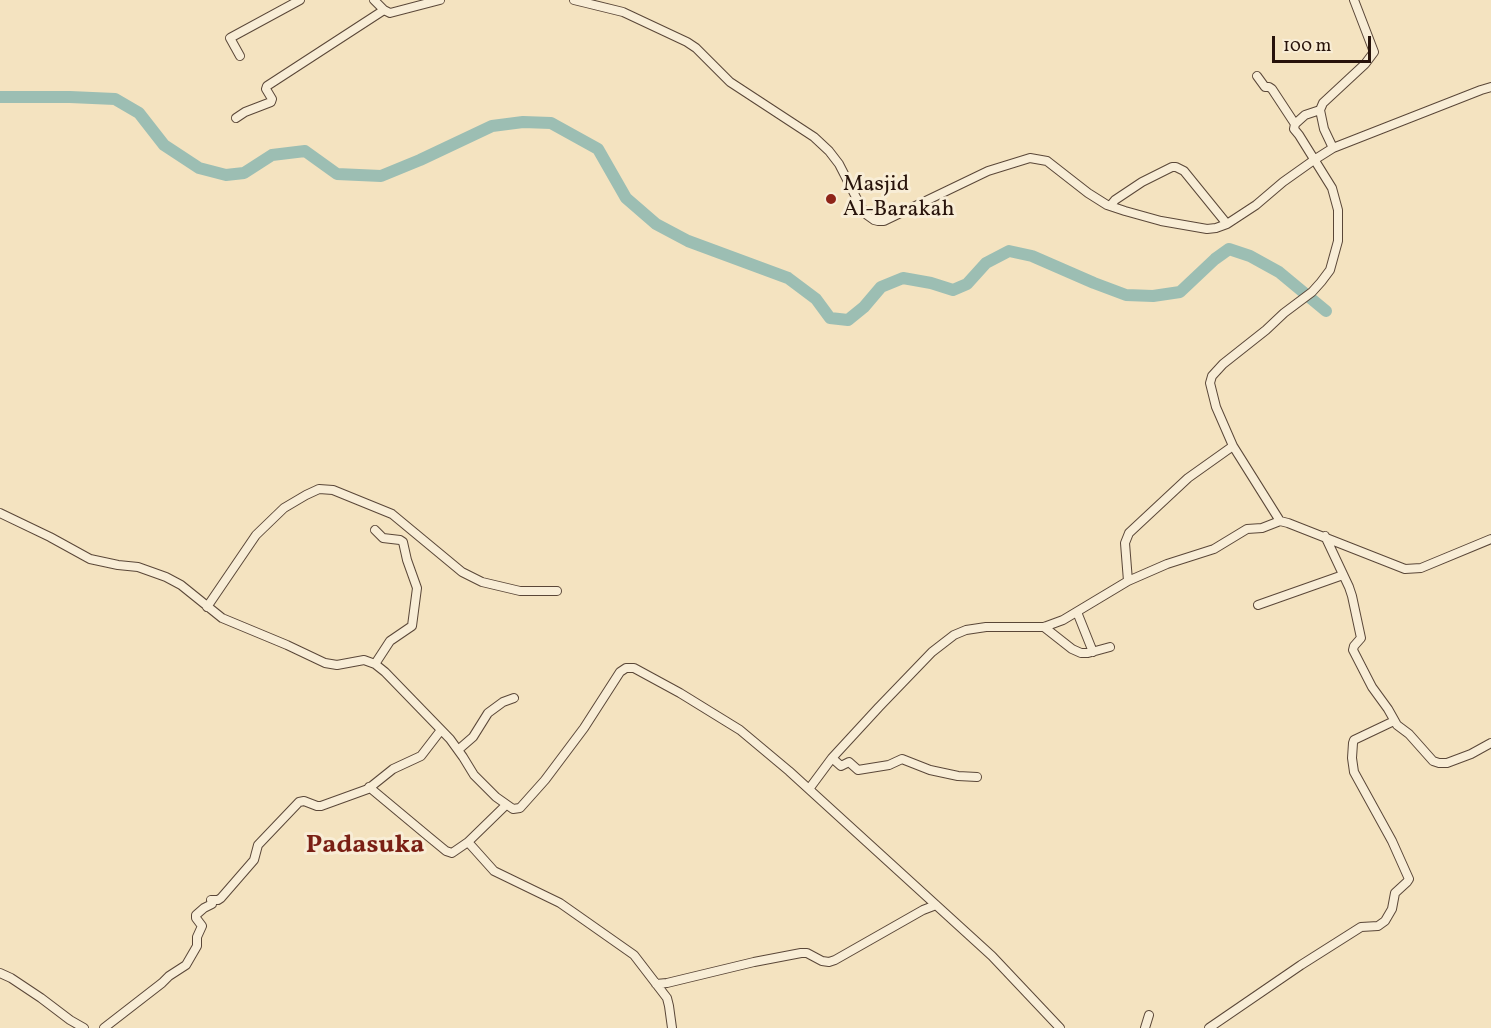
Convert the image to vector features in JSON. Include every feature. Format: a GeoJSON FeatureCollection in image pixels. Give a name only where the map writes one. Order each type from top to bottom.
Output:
{"type":"FeatureCollection","features":[{"type":"Feature","properties":{"kind":"street"},"geometry":{"type":"LineString","coordinates":[[240,56],[230,38],[300,0]]}},
{"type":"Feature","properties":{"kind":"street"},"geometry":{"type":"LineString","coordinates":[[374,0],[390,13],[419,2],[440,0]]}},
{"type":"Feature","properties":{"kind":"street"},"geometry":{"type":"LineString","coordinates":[[574,0],[623,12],[696,48],[730,82],[814,137],[839,164],[867,215],[874,220],[884,221],[988,171],[1030,158],[1047,161],[1088,193],[1110,206],[1161,221],[1207,229],[1227,224],[1333,148],[1491,87]]}},
{"type":"Feature","properties":{"kind":"street"},"geometry":{"type":"LineString","coordinates":[[1333,148],[1324,129],[1320,110],[1323,103],[1373,55],[1373,48],[1353,0]]}},
{"type":"Feature","properties":{"kind":"street"},"geometry":{"type":"LineString","coordinates":[[236,118],[271,102],[267,86],[384,10]]}},
{"type":"Feature","properties":{"kind":"street"},"geometry":{"type":"LineString","coordinates":[[1257,76],[1265,87],[1272,89],[1295,124],[1294,129],[1332,188],[1338,210],[1338,241],[1330,270],[1312,292],[1223,364],[1212,376],[1210,384],[1216,407],[1233,446],[1280,521]]}},
{"type":"Feature","properties":{"kind":"street"},"geometry":{"type":"LineString","coordinates":[[1295,124],[1305,114],[1320,110]]}},
{"type":"Feature","properties":{"kind":"street"},"geometry":{"type":"LineString","coordinates":[[1110,206],[1114,200],[1142,182],[1176,167],[1184,171],[1227,224]]}},
{"type":"Feature","properties":{"kind":"street"},"geometry":{"type":"LineString","coordinates":[[1128,581],[1125,543],[1129,533],[1188,478],[1233,446]]}},
{"type":"Feature","properties":{"kind":"street"},"geometry":{"type":"LineString","coordinates":[[207,607],[256,535],[284,508],[319,489],[333,490],[392,514],[462,572],[482,582],[520,591],[557,591]]}},
{"type":"Feature","properties":{"kind":"street"},"geometry":{"type":"LineString","coordinates":[[0,513],[90,559],[138,567],[166,577],[181,585],[222,618],[325,663],[337,665],[364,660],[375,664],[441,730],[458,750],[474,775],[510,808],[520,808],[529,800],[584,728],[615,678],[626,668],[634,668],[740,730],[809,789],[992,956],[1060,1028]]}},
{"type":"Feature","properties":{"kind":"street"},"geometry":{"type":"LineString","coordinates":[[809,789],[832,758],[932,652],[966,630],[986,627],[1044,627],[1063,620],[1128,581],[1167,564],[1214,549],[1247,529],[1262,528],[1280,521],[1325,536],[1405,569],[1421,568],[1491,538]]}},
{"type":"Feature","properties":{"kind":"street"},"geometry":{"type":"LineString","coordinates":[[375,530],[383,538],[403,542],[417,588],[411,627],[392,639],[375,664]]}},
{"type":"Feature","properties":{"kind":"street"},"geometry":{"type":"LineString","coordinates":[[1325,536],[1352,596],[1361,636],[1353,650],[1372,687],[1399,728],[1408,734],[1433,761],[1439,763],[1447,763],[1471,754],[1491,743]]}},
{"type":"Feature","properties":{"kind":"street"},"geometry":{"type":"LineString","coordinates":[[1258,604],[1343,575]]}},
{"type":"Feature","properties":{"kind":"street"},"geometry":{"type":"LineString","coordinates":[[1077,612],[1093,652]]}},
{"type":"Feature","properties":{"kind":"street"},"geometry":{"type":"LineString","coordinates":[[1044,627],[1072,650],[1081,653],[1110,647]]}},
{"type":"Feature","properties":{"kind":"street"},"geometry":{"type":"LineString","coordinates":[[458,750],[472,737],[488,713],[503,702],[514,698]]}},
{"type":"Feature","properties":{"kind":"street"},"geometry":{"type":"LineString","coordinates":[[1209,1028],[1300,964],[1361,927],[1378,926],[1385,922],[1392,909],[1395,893],[1409,879],[1392,841],[1354,772],[1352,758],[1355,739],[1394,721]]}},
{"type":"Feature","properties":{"kind":"street"},"geometry":{"type":"LineString","coordinates":[[104,1028],[168,976],[186,965],[196,946],[202,926],[195,916],[211,902],[222,897],[254,860],[258,845],[299,802],[321,806],[369,787],[393,769],[421,756],[441,730]]}},
{"type":"Feature","properties":{"kind":"street"},"geometry":{"type":"LineString","coordinates":[[832,758],[841,766],[849,762],[858,770],[884,766],[902,759],[930,770],[957,776],[977,777]]}},
{"type":"Feature","properties":{"kind":"street"},"geometry":{"type":"LineString","coordinates":[[369,787],[445,850],[454,852],[468,842],[506,805]]}},
{"type":"Feature","properties":{"kind":"street"},"geometry":{"type":"LineString","coordinates":[[468,842],[494,871],[560,903],[633,955],[669,1002],[672,1028]]}},
{"type":"Feature","properties":{"kind":"street"},"geometry":{"type":"LineString","coordinates":[[656,984],[801,953],[807,953],[829,962],[936,905]]}},
{"type":"Feature","properties":{"kind":"street"},"geometry":{"type":"LineString","coordinates":[[0,973],[84,1028]]}},
{"type":"Feature","properties":{"kind":"street"},"geometry":{"type":"LineString","coordinates":[[1144,1028],[1149,1014]]}},
{"type":"Feature","properties":{"kind":"waterway"},"geometry":{"type":"LineString","coordinates":[[0,97],[115,99],[139,113],[164,145],[199,168],[226,175],[244,173],[272,155],[305,151],[337,174],[381,176],[492,126],[523,122],[551,123],[598,149],[626,198],[656,224],[688,241],[788,278],[816,299],[830,318],[848,320],[864,307],[881,287],[903,278],[953,290],[967,284],[986,263],[1009,251],[1032,256],[1126,295],[1153,296],[1180,292],[1229,249],[1250,256],[1279,272],[1326,311]]}},
{"type":"Feature","properties":{"kind":"place","name":"Masjid Al-Barakah"},"geometry":{"type":"Point","coordinates":[831,199]}},
{"type":"Feature","properties":{"kind":"district","name":"Padasuka"},"geometry":{"type":"Point","coordinates":[365,847]}}]}
